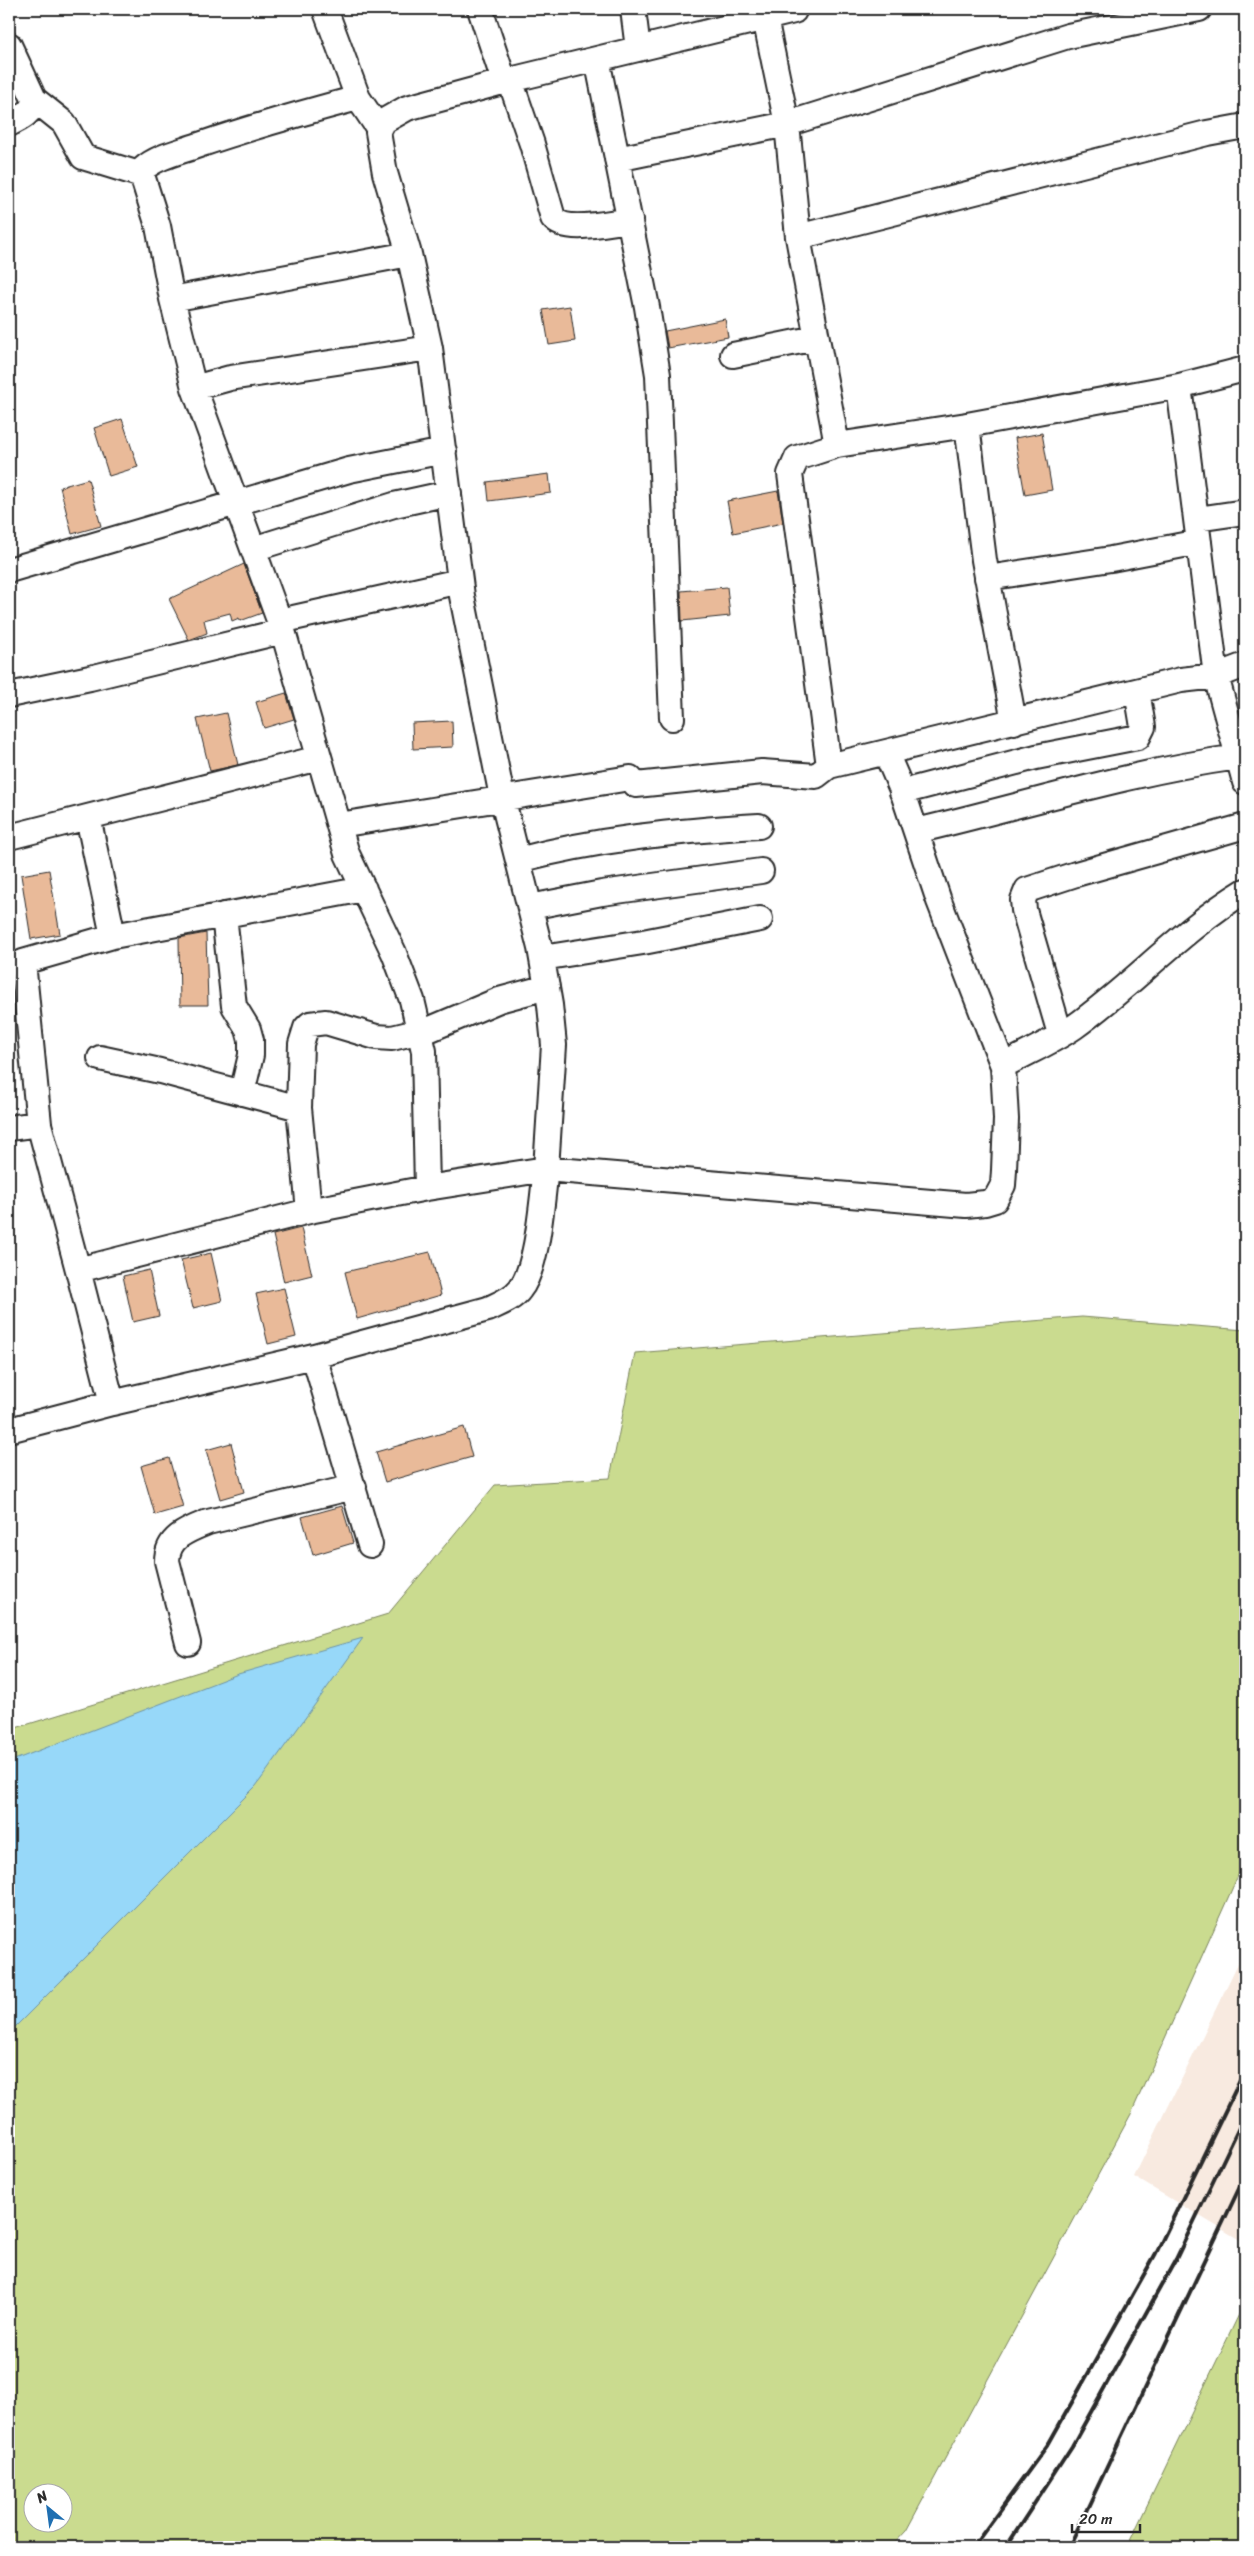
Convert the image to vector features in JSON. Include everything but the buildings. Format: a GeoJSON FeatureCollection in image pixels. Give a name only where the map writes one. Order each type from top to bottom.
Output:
{"type":"FeatureCollection","features":[{"type":"Feature","properties":{"kind":"street"},"geometry":{"type":"LineString","coordinates":[[325,9],[358,98],[379,129]]}},
{"type":"Feature","properties":{"kind":"street"},"geometry":{"type":"LineString","coordinates":[[480,9],[532,144],[550,210],[557,223],[569,227],[630,220]]}},
{"type":"Feature","properties":{"kind":"street"},"geometry":{"type":"LineString","coordinates":[[633,9],[638,49]]}},
{"type":"Feature","properties":{"kind":"street"},"geometry":{"type":"LineString","coordinates":[[9,1430],[112,1403],[314,1356],[488,1309],[503,1303],[520,1289],[534,1254],[546,1170],[554,1045],[548,987],[502,797],[460,581],[430,348],[409,254],[378,144],[379,129],[384,121],[407,108],[507,80],[794,11],[794,9]]}},
{"type":"Feature","properties":{"kind":"street"},"geometry":{"type":"LineString","coordinates":[[617,159],[787,124],[1068,36],[1199,9]]}},
{"type":"Feature","properties":{"kind":"street"},"geometry":{"type":"LineString","coordinates":[[764,18],[787,124],[798,238],[837,445]]}},
{"type":"Feature","properties":{"kind":"street"},"geometry":{"type":"LineString","coordinates":[[11,56],[34,99],[64,123],[83,157],[142,175]]}},
{"type":"Feature","properties":{"kind":"street"},"geometry":{"type":"LineString","coordinates":[[597,59],[630,220],[658,375],[672,718]]}},
{"type":"Feature","properties":{"kind":"street"},"geometry":{"type":"LineString","coordinates":[[358,98],[260,124],[165,157],[150,163],[143,169],[142,175],[158,226],[172,299],[194,388],[238,503],[281,626],[347,854],[394,953],[412,1000],[421,1032],[424,1051],[426,1188]]}},
{"type":"Feature","properties":{"kind":"street"},"geometry":{"type":"LineString","coordinates":[[9,124],[30,110],[34,105],[34,99]]}},
{"type":"Feature","properties":{"kind":"street"},"geometry":{"type":"LineString","coordinates":[[798,238],[1207,133],[1245,126]]}},
{"type":"Feature","properties":{"kind":"street"},"geometry":{"type":"LineString","coordinates":[[172,299],[409,254]]}},
{"type":"Feature","properties":{"kind":"street"},"geometry":{"type":"LineString","coordinates":[[733,355],[816,338]]}},
{"type":"Feature","properties":{"kind":"street"},"geometry":{"type":"LineString","coordinates":[[194,388],[230,378],[430,348]]}},
{"type":"Feature","properties":{"kind":"street"},"geometry":{"type":"LineString","coordinates":[[829,766],[790,474],[798,458],[837,445],[968,425],[1179,386],[1245,369]]}},
{"type":"Feature","properties":{"kind":"street"},"geometry":{"type":"LineString","coordinates":[[1179,386],[1216,676],[1245,782]]}},
{"type":"Feature","properties":{"kind":"street"},"geometry":{"type":"LineString","coordinates":[[968,425],[987,578],[1014,722]]}},
{"type":"Feature","properties":{"kind":"street"},"geometry":{"type":"LineString","coordinates":[[9,570],[349,470],[444,451]]}},
{"type":"Feature","properties":{"kind":"street"},"geometry":{"type":"LineString","coordinates":[[253,549],[394,505],[449,493]]}},
{"type":"Feature","properties":{"kind":"street"},"geometry":{"type":"LineString","coordinates":[[987,578],[1111,559],[1245,512]]}},
{"type":"Feature","properties":{"kind":"street"},"geometry":{"type":"LineString","coordinates":[[9,694],[90,678],[281,626],[460,581]]}},
{"type":"Feature","properties":{"kind":"street"},"geometry":{"type":"LineString","coordinates":[[339,825],[502,797],[550,792],[630,778],[636,785],[762,772],[816,776],[829,766],[1181,680],[1216,676],[1245,665]]}},
{"type":"Feature","properties":{"kind":"street"},"geometry":{"type":"LineString","coordinates":[[902,792],[1036,756],[1138,737],[1143,727],[1137,691]]}},
{"type":"Feature","properties":{"kind":"street"},"geometry":{"type":"LineString","coordinates":[[78,1270],[309,1211],[426,1188],[546,1170],[966,1205],[995,1200],[1003,1185],[1006,1119],[1003,1066],[939,900],[902,792],[886,753]]}},
{"type":"Feature","properties":{"kind":"street"},"geometry":{"type":"LineString","coordinates":[[916,831],[1013,808],[1168,767],[1238,756]]}},
{"type":"Feature","properties":{"kind":"street"},"geometry":{"type":"LineString","coordinates":[[9,837],[319,758]]}},
{"type":"Feature","properties":{"kind":"street"},"geometry":{"type":"LineString","coordinates":[[88,817],[113,936]]}},
{"type":"Feature","properties":{"kind":"street"},"geometry":{"type":"LineString","coordinates":[[518,860],[581,844],[702,830],[759,826]]}},
{"type":"Feature","properties":{"kind":"street"},"geometry":{"type":"LineString","coordinates":[[1060,1034],[1024,910],[1023,900],[1027,890],[1076,874],[1245,826]]}},
{"type":"Feature","properties":{"kind":"street"},"geometry":{"type":"LineString","coordinates":[[530,907],[650,885],[761,871]]}},
{"type":"Feature","properties":{"kind":"street"},"geometry":{"type":"LineString","coordinates":[[112,1403],[39,1124],[19,1030],[16,963],[113,936],[364,889]]}},
{"type":"Feature","properties":{"kind":"street"},"geometry":{"type":"LineString","coordinates":[[1003,1066],[1080,1022],[1220,906],[1245,891]]}},
{"type":"Feature","properties":{"kind":"street"},"geometry":{"type":"LineString","coordinates":[[224,915],[234,1006],[248,1029],[251,1040],[251,1055],[242,1093]]}},
{"type":"Feature","properties":{"kind":"street"},"geometry":{"type":"LineString","coordinates":[[542,958],[643,942],[760,919]]}},
{"type":"Feature","properties":{"kind":"street"},"geometry":{"type":"LineString","coordinates":[[309,1211],[299,1108],[303,1032],[310,1024],[326,1022],[376,1037],[401,1037],[421,1032],[499,1000],[548,987]]}},
{"type":"Feature","properties":{"kind":"street"},"geometry":{"type":"LineString","coordinates":[[100,1058],[160,1070],[299,1108]]}},
{"type":"Feature","properties":{"kind":"street"},"geometry":{"type":"LineString","coordinates":[[9,1128],[39,1124]]}},
{"type":"Feature","properties":{"kind":"street"},"geometry":{"type":"LineString","coordinates":[[314,1356],[370,1545]]}},
{"type":"Feature","properties":{"kind":"street"},"geometry":{"type":"LineString","coordinates":[[188,1644],[167,1560],[167,1550],[172,1541],[190,1529],[208,1522],[354,1487]]}},
{"type":"Feature","properties":{"kind":"shaded area"},"geometry":{"type":"Polygon","coordinates":[[[1245,1949],[1245,2243],[1134,2177],[1245,1949]]]}},
{"type":"Feature","properties":{"kind":"green space"},"geometry":{"type":"Polygon","coordinates":[[[1082,1317],[1245,1330],[1245,1860],[1131,2114],[906,2531],[891,2547],[9,2547],[9,1730],[388,1614],[495,1485],[610,1478],[635,1353],[1082,1317]]]}},
{"type":"Feature","properties":{"kind":"green space"},"geometry":{"type":"Polygon","coordinates":[[[1245,2302],[1245,2547],[1127,2547],[1245,2302]]]}},
{"type":"Feature","properties":{"kind":"water"},"geometry":{"type":"Polygon","coordinates":[[[363,1638],[256,1786],[9,2033],[9,1762],[238,1674],[363,1638]]]}},
{"type":"Feature","properties":{"kind":"railway"},"geometry":{"type":"LineString","coordinates":[[973,2547],[1049,2443],[1155,2255],[1245,2070]]}},
{"type":"Feature","properties":{"kind":"railway"},"geometry":{"type":"LineString","coordinates":[[1006,2547],[1072,2446],[1176,2259],[1245,2115]]}},
{"type":"Feature","properties":{"kind":"railway"},"geometry":{"type":"LineString","coordinates":[[1069,2547],[1245,2176]]}}]}
